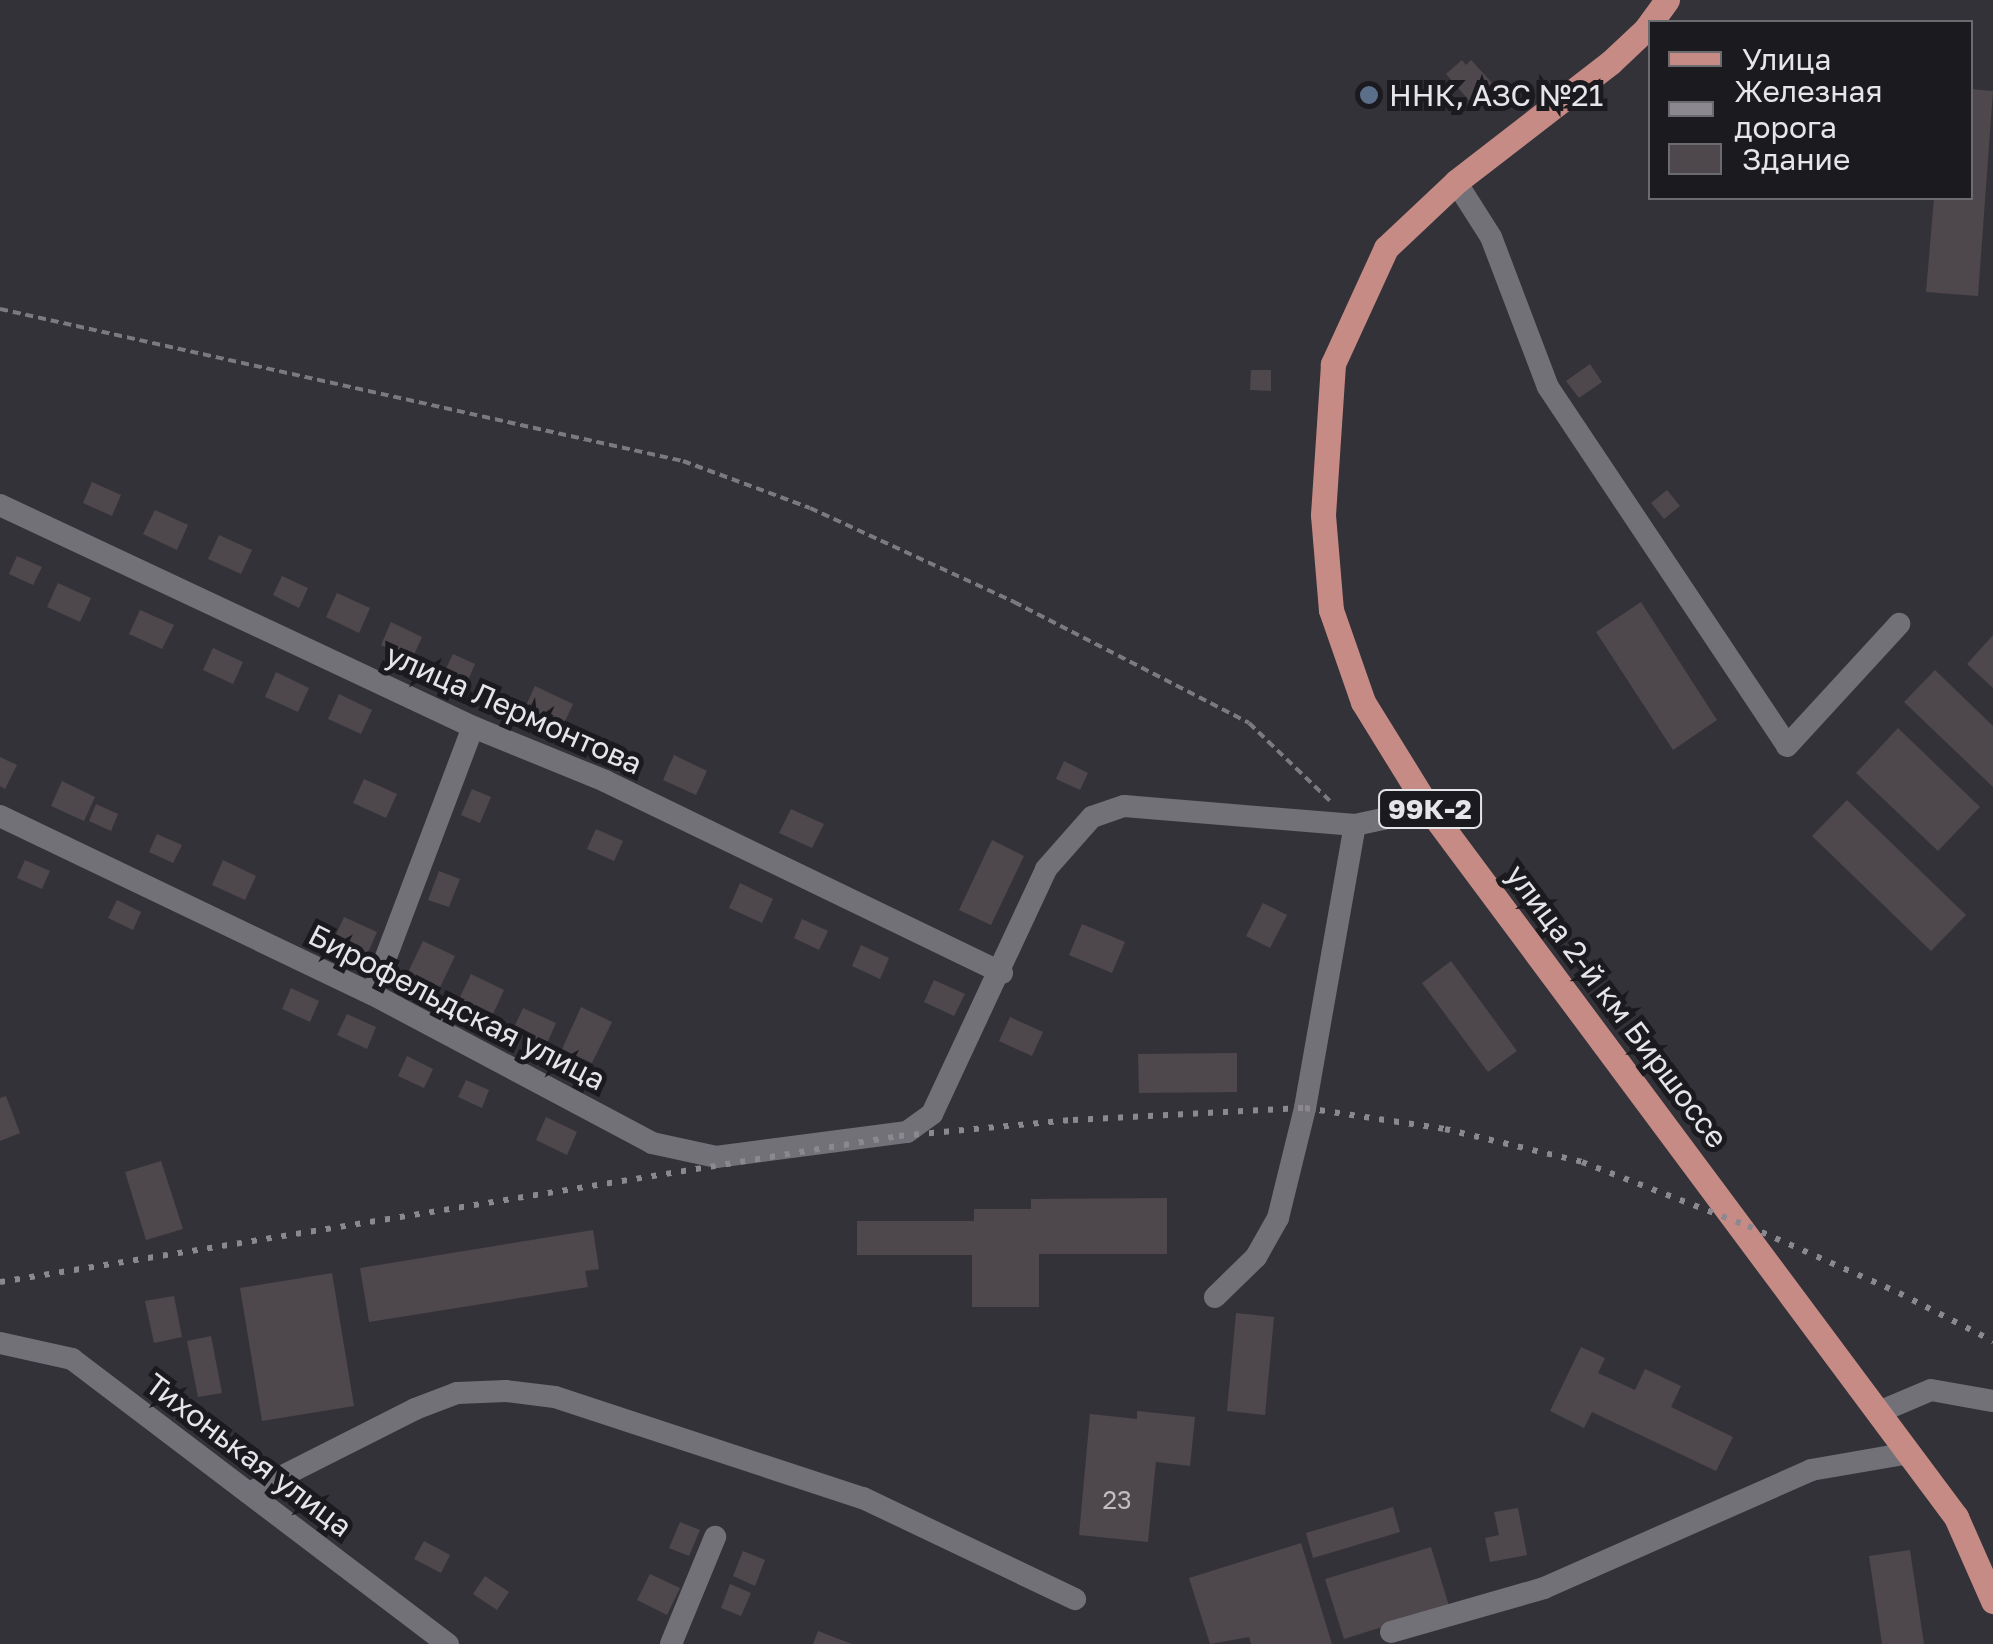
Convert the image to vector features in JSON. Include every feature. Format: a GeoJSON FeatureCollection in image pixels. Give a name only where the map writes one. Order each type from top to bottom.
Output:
{"type":"FeatureCollection","features":[{"type":"Feature","properties":{"kind":"main road","name":"улица 2-й км Биршоссе"},"geometry":{"type":"LineString","coordinates":[[1648,26],[1611,62],[1456,182],[1386,248],[1334,364],[1323,516],[1331,610],[1363,702],[1429,809],[1910,1452],[1956,1517],[1993,1601]]}},
{"type":"Feature","properties":{"kind":"street"},"geometry":{"type":"LineString","coordinates":[[1456,182],[1491,237],[1548,386],[1787,746],[1898,624]]}},
{"type":"Feature","properties":{"kind":"street","name":"улица Лермонтова"},"geometry":{"type":"LineString","coordinates":[[0,506],[473,727],[606,781],[1002,973]]}},
{"type":"Feature","properties":{"kind":"street"},"geometry":{"type":"LineString","coordinates":[[372,994],[473,727]]}},
{"type":"Feature","properties":{"kind":"street"},"geometry":{"type":"LineString","coordinates":[[1002,973],[1046,869],[1092,818],[1124,806],[1355,825],[1429,809]]}},
{"type":"Feature","properties":{"kind":"street","name":"Бирофельдская улица"},"geometry":{"type":"LineString","coordinates":[[0,816],[372,994],[652,1143],[716,1157],[907,1132],[932,1114],[1002,973]]}},
{"type":"Feature","properties":{"kind":"street"},"geometry":{"type":"LineString","coordinates":[[1215,1297],[1256,1257],[1278,1218],[1305,1108],[1355,825]]}},
{"type":"Feature","properties":{"kind":"street","name":"Тихонькая улица"},"geometry":{"type":"LineString","coordinates":[[0,1343],[72,1359],[448,1644]]}},
{"type":"Feature","properties":{"kind":"street"},"geometry":{"type":"LineString","coordinates":[[1879,1412],[1931,1390],[1993,1401]]}},
{"type":"Feature","properties":{"kind":"street"},"geometry":{"type":"LineString","coordinates":[[249,1493],[415,1409],[457,1393],[506,1391],[555,1397],[864,1498],[1075,1599]]}},
{"type":"Feature","properties":{"kind":"street"},"geometry":{"type":"LineString","coordinates":[[1391,1632],[1544,1588],[1811,1470],[1910,1452]]}},
{"type":"Feature","properties":{"kind":"street"},"geometry":{"type":"LineString","coordinates":[[671,1644],[715,1537]]}},
{"type":"Feature","properties":{"kind":"path"},"geometry":{"type":"LineString","coordinates":[[0,310],[683,462],[810,508],[1014,602],[1249,723],[1355,825]]}},
{"type":"Feature","properties":{"kind":"building"},"geometry":{"type":"Polygon","coordinates":[[[1462,60],[1466,65],[1471,60],[1495,86],[1473,105],[1446,74],[1462,60]]]}},
{"type":"Feature","properties":{"kind":"building"},"geometry":{"type":"Polygon","coordinates":[[[1973,89],[1993,91],[1978,296],[1926,292],[1934,200],[1973,200],[1973,89]]]}},
{"type":"Feature","properties":{"kind":"building"},"geometry":{"type":"Polygon","coordinates":[[[1590,364],[1602,382],[1579,398],[1566,381],[1590,364]]]}},
{"type":"Feature","properties":{"kind":"building"},"geometry":{"type":"Polygon","coordinates":[[[1251,370],[1271,370],[1271,391],[1250,390],[1251,370]]]}},
{"type":"Feature","properties":{"kind":"building"},"geometry":{"type":"Polygon","coordinates":[[[92,482],[121,495],[112,516],[83,503],[92,482]]]}},
{"type":"Feature","properties":{"kind":"building"},"geometry":{"type":"Polygon","coordinates":[[[1667,490],[1680,506],[1664,519],[1651,503],[1667,490]]]}},
{"type":"Feature","properties":{"kind":"building"},"geometry":{"type":"Polygon","coordinates":[[[155,510],[188,525],[177,550],[143,534],[155,510]]]}},
{"type":"Feature","properties":{"kind":"building"},"geometry":{"type":"Polygon","coordinates":[[[219,535],[252,550],[241,574],[208,559],[219,535]]]}},
{"type":"Feature","properties":{"kind":"building"},"geometry":{"type":"Polygon","coordinates":[[[17,556],[42,567],[33,585],[9,574],[17,556]]]}},
{"type":"Feature","properties":{"kind":"building"},"geometry":{"type":"Polygon","coordinates":[[[282,576],[308,588],[299,608],[273,595],[282,576]]]}},
{"type":"Feature","properties":{"kind":"building"},"geometry":{"type":"Polygon","coordinates":[[[58,583],[91,598],[80,622],[47,607],[58,583]]]}},
{"type":"Feature","properties":{"kind":"building"},"geometry":{"type":"Polygon","coordinates":[[[337,593],[370,608],[359,633],[326,617],[337,593]]]}},
{"type":"Feature","properties":{"kind":"building"},"geometry":{"type":"Polygon","coordinates":[[[1641,602],[1717,720],[1673,750],[1596,632],[1641,602]]]}},
{"type":"Feature","properties":{"kind":"building"},"geometry":{"type":"Polygon","coordinates":[[[140,610],[174,625],[162,649],[129,634],[140,610]]]}},
{"type":"Feature","properties":{"kind":"building"},"geometry":{"type":"Polygon","coordinates":[[[391,622],[422,637],[412,659],[381,645],[391,622]]]}},
{"type":"Feature","properties":{"kind":"building"},"geometry":{"type":"Polygon","coordinates":[[[1993,635],[1993,688],[1967,664],[1993,635]]]}},
{"type":"Feature","properties":{"kind":"building"},"geometry":{"type":"Polygon","coordinates":[[[213,648],[243,662],[233,684],[203,670],[213,648]]]}},
{"type":"Feature","properties":{"kind":"building"},"geometry":{"type":"Polygon","coordinates":[[[453,654],[475,664],[466,685],[443,675],[453,654]]]}},
{"type":"Feature","properties":{"kind":"building"},"geometry":{"type":"Polygon","coordinates":[[[1935,670],[1993,726],[1993,787],[1904,702],[1935,670]]]}},
{"type":"Feature","properties":{"kind":"building"},"geometry":{"type":"Polygon","coordinates":[[[276,672],[309,688],[298,712],[265,697],[276,672]]]}},
{"type":"Feature","properties":{"kind":"building"},"geometry":{"type":"Polygon","coordinates":[[[535,686],[573,704],[560,732],[522,714],[535,686]]]}},
{"type":"Feature","properties":{"kind":"building"},"geometry":{"type":"Polygon","coordinates":[[[339,694],[372,710],[361,734],[328,719],[339,694]]]}},
{"type":"Feature","properties":{"kind":"building"},"geometry":{"type":"Polygon","coordinates":[[[1898,728],[1980,807],[1938,851],[1856,773],[1898,728]]]}},
{"type":"Feature","properties":{"kind":"building"},"geometry":{"type":"Polygon","coordinates":[[[674,755],[707,771],[696,795],[663,780],[674,755]]]}},
{"type":"Feature","properties":{"kind":"building"},"geometry":{"type":"Polygon","coordinates":[[[0,757],[17,765],[5,789],[0,786],[0,757]]]}},
{"type":"Feature","properties":{"kind":"building"},"geometry":{"type":"Polygon","coordinates":[[[1064,761],[1088,773],[1080,790],[1056,779],[1064,761]]]}},
{"type":"Feature","properties":{"kind":"building"},"geometry":{"type":"Polygon","coordinates":[[[364,779],[397,794],[386,818],[353,803],[364,779]]]}},
{"type":"Feature","properties":{"kind":"building"},"geometry":{"type":"Polygon","coordinates":[[[62,781],[95,797],[84,821],[51,806],[62,781]]]}},
{"type":"Feature","properties":{"kind":"building"},"geometry":{"type":"Polygon","coordinates":[[[472,789],[491,797],[480,823],[461,815],[472,789]]]}},
{"type":"Feature","properties":{"kind":"building"},"geometry":{"type":"Polygon","coordinates":[[[1847,800],[1966,915],[1931,951],[1812,836],[1847,800]]]}},
{"type":"Feature","properties":{"kind":"building"},"geometry":{"type":"Polygon","coordinates":[[[96,804],[118,814],[111,831],[89,821],[96,804]]]}},
{"type":"Feature","properties":{"kind":"building"},"geometry":{"type":"Polygon","coordinates":[[[791,809],[824,824],[812,848],[779,833],[791,809]]]}},
{"type":"Feature","properties":{"kind":"building"},"geometry":{"type":"Polygon","coordinates":[[[596,829],[623,841],[614,861],[587,849],[596,829]]]}},
{"type":"Feature","properties":{"kind":"building"},"geometry":{"type":"Polygon","coordinates":[[[157,834],[182,845],[173,863],[149,852],[157,834]]]}},
{"type":"Feature","properties":{"kind":"building"},"geometry":{"type":"Polygon","coordinates":[[[992,840],[1024,856],[991,925],[959,910],[992,840]]]}},
{"type":"Feature","properties":{"kind":"building"},"geometry":{"type":"Polygon","coordinates":[[[25,860],[50,871],[42,889],[17,878],[25,860]]]}},
{"type":"Feature","properties":{"kind":"building"},"geometry":{"type":"Polygon","coordinates":[[[223,860],[256,876],[245,900],[212,885],[223,860]]]}},
{"type":"Feature","properties":{"kind":"building"},"geometry":{"type":"Polygon","coordinates":[[[439,871],[460,879],[449,907],[428,900],[439,871]]]}},
{"type":"Feature","properties":{"kind":"building"},"geometry":{"type":"Polygon","coordinates":[[[740,883],[773,899],[762,923],[729,908],[740,883]]]}},
{"type":"Feature","properties":{"kind":"building"},"geometry":{"type":"Polygon","coordinates":[[[117,900],[141,912],[133,930],[108,918],[117,900]]]}},
{"type":"Feature","properties":{"kind":"building"},"geometry":{"type":"Polygon","coordinates":[[[1263,903],[1287,915],[1270,948],[1246,936],[1263,903]]]}},
{"type":"Feature","properties":{"kind":"building"},"geometry":{"type":"Polygon","coordinates":[[[344,917],[377,932],[366,957],[333,941],[344,917]]]}},
{"type":"Feature","properties":{"kind":"building"},"geometry":{"type":"Polygon","coordinates":[[[802,919],[828,931],[819,950],[794,938],[802,919]]]}},
{"type":"Feature","properties":{"kind":"building"},"geometry":{"type":"Polygon","coordinates":[[[1082,924],[1125,942],[1112,973],[1069,955],[1082,924]]]}},
{"type":"Feature","properties":{"kind":"building"},"geometry":{"type":"Polygon","coordinates":[[[423,941],[455,956],[434,1000],[402,985],[423,941]]]}},
{"type":"Feature","properties":{"kind":"building"},"geometry":{"type":"Polygon","coordinates":[[[861,945],[889,958],[880,979],[852,966],[861,945]]]}},
{"type":"Feature","properties":{"kind":"building"},"geometry":{"type":"Polygon","coordinates":[[[1451,961],[1517,1051],[1488,1072],[1422,983],[1451,961]]]}},
{"type":"Feature","properties":{"kind":"building"},"geometry":{"type":"Polygon","coordinates":[[[471,974],[504,990],[493,1014],[459,999],[471,974]]]}},
{"type":"Feature","properties":{"kind":"building"},"geometry":{"type":"Polygon","coordinates":[[[934,980],[965,994],[954,1016],[924,1002],[934,980]]]}},
{"type":"Feature","properties":{"kind":"building"},"geometry":{"type":"Polygon","coordinates":[[[291,988],[319,1001],[310,1022],[282,1009],[291,988]]]}},
{"type":"Feature","properties":{"kind":"building"},"geometry":{"type":"Polygon","coordinates":[[[581,1007],[612,1022],[592,1063],[562,1049],[581,1007]]]}},
{"type":"Feature","properties":{"kind":"building"},"geometry":{"type":"Polygon","coordinates":[[[523,1008],[556,1023],[545,1048],[512,1032],[523,1008]]]}},
{"type":"Feature","properties":{"kind":"building"},"geometry":{"type":"Polygon","coordinates":[[[347,1014],[376,1027],[367,1049],[337,1035],[347,1014]]]}},
{"type":"Feature","properties":{"kind":"building"},"geometry":{"type":"Polygon","coordinates":[[[1010,1017],[1043,1032],[1032,1056],[999,1041],[1010,1017]]]}},
{"type":"Feature","properties":{"kind":"building"},"geometry":{"type":"Polygon","coordinates":[[[1237,1053],[1237,1092],[1139,1093],[1138,1054],[1237,1053]]]}},
{"type":"Feature","properties":{"kind":"building"},"geometry":{"type":"Polygon","coordinates":[[[407,1056],[433,1069],[424,1088],[398,1076],[407,1056]]]}},
{"type":"Feature","properties":{"kind":"building"},"geometry":{"type":"Polygon","coordinates":[[[466,1080],[489,1090],[482,1108],[458,1097],[466,1080]]]}},
{"type":"Feature","properties":{"kind":"building"},"geometry":{"type":"Polygon","coordinates":[[[6,1096],[20,1133],[0,1141],[0,1098],[6,1096]]]}},
{"type":"Feature","properties":{"kind":"building"},"geometry":{"type":"Polygon","coordinates":[[[546,1117],[577,1132],[567,1155],[536,1140],[546,1117]]]}},
{"type":"Feature","properties":{"kind":"building"},"geometry":{"type":"Polygon","coordinates":[[[161,1161],[183,1229],[146,1240],[125,1172],[161,1161]]]}},
{"type":"Feature","properties":{"kind":"building"},"geometry":{"type":"Polygon","coordinates":[[[1167,1198],[1167,1254],[1039,1254],[1039,1307],[972,1307],[972,1255],[857,1255],[857,1221],[974,1221],[974,1209],[1031,1209],[1031,1199],[1167,1198]]]}},
{"type":"Feature","properties":{"kind":"building"},"geometry":{"type":"Polygon","coordinates":[[[593,1230],[599,1269],[585,1271],[588,1287],[369,1322],[360,1268],[593,1230]]]}},
{"type":"Feature","properties":{"kind":"building"},"geometry":{"type":"Polygon","coordinates":[[[332,1273],[354,1406],[262,1421],[240,1288],[332,1273]]]}},
{"type":"Feature","properties":{"kind":"building"},"geometry":{"type":"Polygon","coordinates":[[[174,1296],[182,1337],[154,1343],[145,1301],[174,1296]]]}},
{"type":"Feature","properties":{"kind":"building"},"geometry":{"type":"Polygon","coordinates":[[[1236,1313],[1274,1317],[1265,1415],[1227,1411],[1236,1313]]]}},
{"type":"Feature","properties":{"kind":"building"},"geometry":{"type":"Polygon","coordinates":[[[211,1336],[222,1393],[198,1397],[187,1341],[211,1336]]]}},
{"type":"Feature","properties":{"kind":"building"},"geometry":{"type":"Polygon","coordinates":[[[1581,1347],[1605,1358],[1598,1373],[1635,1390],[1645,1369],[1681,1386],[1671,1407],[1733,1437],[1716,1471],[1592,1412],[1584,1428],[1550,1411],[1581,1347]]]}},
{"type":"Feature","properties":{"kind":"building"},"geometry":{"type":"Polygon","coordinates":[[[1137,1411],[1195,1417],[1190,1466],[1156,1462],[1148,1542],[1079,1535],[1090,1414],[1137,1419],[1137,1411]]]}},
{"type":"Feature","properties":{"kind":"building"},"geometry":{"type":"Polygon","coordinates":[[[1393,1507],[1400,1532],[1313,1558],[1306,1533],[1393,1507]]]}},
{"type":"Feature","properties":{"kind":"building"},"geometry":{"type":"Polygon","coordinates":[[[1518,1508],[1527,1555],[1490,1562],[1485,1538],[1499,1535],[1494,1512],[1518,1508]]]}},
{"type":"Feature","properties":{"kind":"building"},"geometry":{"type":"Polygon","coordinates":[[[680,1522],[700,1530],[689,1556],[669,1548],[680,1522]]]}},
{"type":"Feature","properties":{"kind":"building"},"geometry":{"type":"Polygon","coordinates":[[[424,1541],[450,1555],[441,1573],[414,1559],[424,1541]]]}},
{"type":"Feature","properties":{"kind":"building"},"geometry":{"type":"Polygon","coordinates":[[[1301,1543],[1332,1644],[1251,1644],[1249,1637],[1210,1644],[1189,1578],[1301,1543]]]}},
{"type":"Feature","properties":{"kind":"building"},"geometry":{"type":"Polygon","coordinates":[[[1431,1547],[1449,1606],[1344,1639],[1325,1579],[1431,1547]]]}},
{"type":"Feature","properties":{"kind":"building"},"geometry":{"type":"Polygon","coordinates":[[[1910,1550],[1924,1644],[1882,1644],[1869,1556],[1910,1550]]]}},
{"type":"Feature","properties":{"kind":"building"},"geometry":{"type":"Polygon","coordinates":[[[743,1551],[765,1560],[755,1586],[733,1576],[743,1551]]]}},
{"type":"Feature","properties":{"kind":"building"},"geometry":{"type":"Polygon","coordinates":[[[650,1574],[680,1588],[667,1615],[637,1600],[650,1574]]]}},
{"type":"Feature","properties":{"kind":"building"},"geometry":{"type":"Polygon","coordinates":[[[485,1576],[509,1592],[497,1610],[473,1594],[485,1576]]]}},
{"type":"Feature","properties":{"kind":"building"},"geometry":{"type":"Polygon","coordinates":[[[730,1584],[751,1593],[741,1616],[721,1608],[730,1584]]]}},
{"type":"Feature","properties":{"kind":"building"},"geometry":{"type":"Polygon","coordinates":[[[818,1631],[852,1644],[813,1644],[818,1631]]]}},
{"type":"Feature","properties":{"kind":"railway"},"geometry":{"type":"LineString","coordinates":[[0,1282],[899,1136],[1073,1120],[1305,1108],[1445,1129],[1582,1162],[1748,1226],[1899,1293],[1993,1341]]}},
{"type":"Feature","properties":{"kind":"place","name":"ННК, АЗС №21"},"geometry":{"type":"Point","coordinates":[1369,95]}}]}
